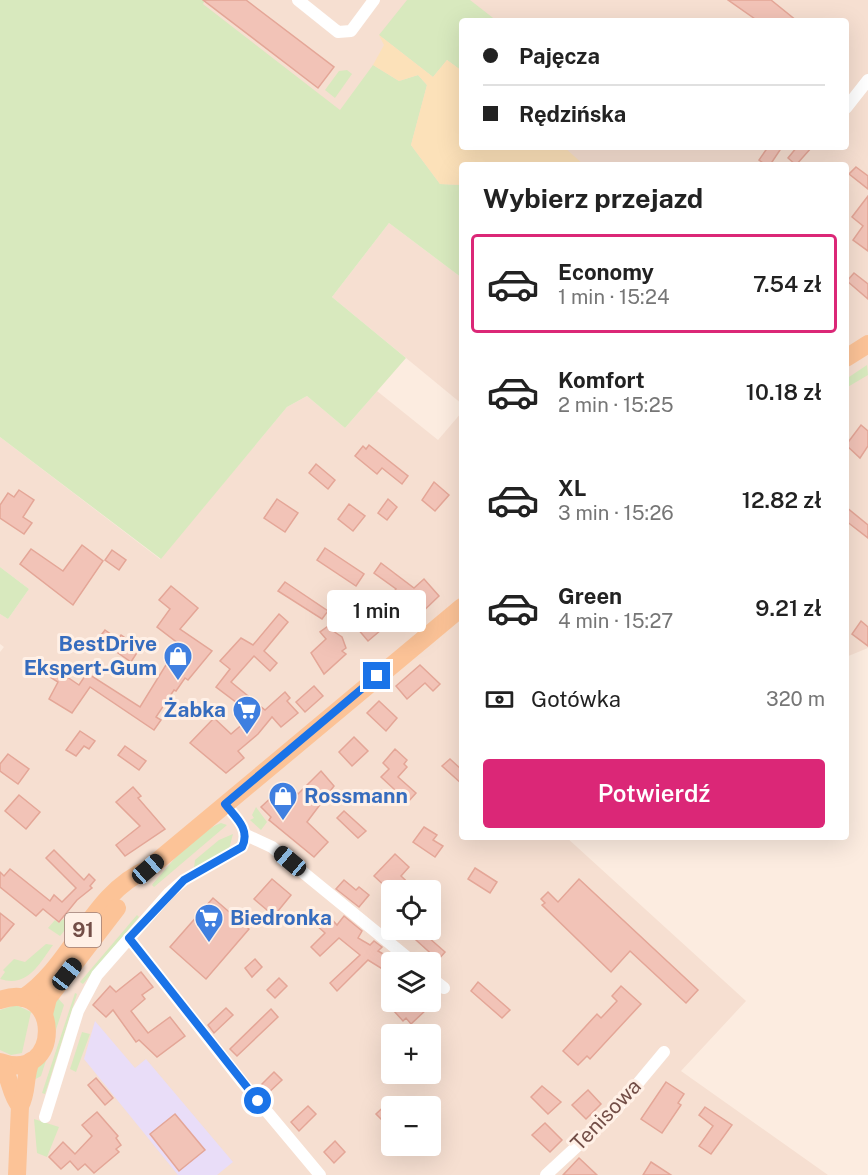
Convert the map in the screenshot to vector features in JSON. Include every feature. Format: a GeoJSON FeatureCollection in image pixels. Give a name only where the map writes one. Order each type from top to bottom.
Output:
{"type":"FeatureCollection","features":[{"type":"Feature","properties":{"kind":"main road"},"geometry":{"type":"LineString","coordinates":[[849,356],[868,344]]}},
{"type":"Feature","properties":{"kind":"main road","name":"91"},"geometry":{"type":"LineString","coordinates":[[23,998],[45,979],[114,894],[136,874],[148,869],[459,609]]}},
{"type":"Feature","properties":{"kind":"main road","name":"91"},"geometry":{"type":"LineString","coordinates":[[0,1062],[19,1065],[31,1061],[42,1051],[48,1036],[44,1014],[48,998],[119,905],[143,881],[148,869]]}},
{"type":"Feature","properties":{"kind":"main road"},"geometry":{"type":"LineString","coordinates":[[0,1000],[23,998],[35,1004],[44,1014]]}},
{"type":"Feature","properties":{"kind":"main road","name":"91"},"geometry":{"type":"LineString","coordinates":[[17,1175],[20,1106],[25,1097],[25,1077],[31,1061]]}},
{"type":"Feature","properties":{"kind":"main road","name":"91"},"geometry":{"type":"LineString","coordinates":[[0,1062],[10,1080],[14,1098],[20,1106]]}},
{"type":"Feature","properties":{"kind":"street"},"geometry":{"type":"LineString","coordinates":[[298,0],[338,33],[351,31],[374,0]]}},
{"type":"Feature","properties":{"kind":"street"},"geometry":{"type":"LineString","coordinates":[[849,104],[868,80]]}},
{"type":"Feature","properties":{"kind":"street"},"geometry":{"type":"LineString","coordinates":[[45,1117],[84,997],[97,975],[169,893],[184,880],[237,852],[242,847],[246,835],[244,828],[225,804]]}},
{"type":"Feature","properties":{"kind":"street"},"geometry":{"type":"LineString","coordinates":[[246,835],[273,847],[401,952]]}},
{"type":"Feature","properties":{"kind":"street"},"geometry":{"type":"LineString","coordinates":[[129,938],[243,1083],[320,1175]]}},
{"type":"Feature","properties":{"kind":"street","name":"Tenisowa"},"geometry":{"type":"LineString","coordinates":[[546,1175],[614,1112],[664,1053]]}},
{"type":"Feature","properties":{"kind":"shaded area"},"geometry":{"type":"Polygon","coordinates":[[[176,0],[868,0],[868,648],[849,656],[849,162],[459,162],[459,218],[176,0]]]}},
{"type":"Feature","properties":{"kind":"shaded area"},"geometry":{"type":"Polygon","coordinates":[[[389,223],[459,276],[459,402],[332,297],[389,223]]]}},
{"type":"Feature","properties":{"kind":"shaded area"},"geometry":{"type":"Polygon","coordinates":[[[377,391],[438,440],[459,416],[459,840],[569,840],[746,1001],[681,1071],[828,1175],[0,1175],[0,652],[4,647],[0,644],[0,614],[8,619],[29,589],[0,567],[0,437],[160,559],[287,407],[307,396],[345,428],[377,391]]]}},
{"type":"Feature","properties":{"kind":"shaded area"},"geometry":{"type":"Polygon","coordinates":[[[95,1021],[135,1068],[146,1059],[233,1162],[217,1175],[178,1175],[84,1059],[95,1021]]]}},
{"type":"Feature","properties":{"kind":"green space"},"geometry":{"type":"Polygon","coordinates":[[[0,0],[205,0],[203,4],[340,110],[373,65],[399,81],[418,75],[427,85],[411,145],[440,184],[459,185],[459,276],[389,223],[332,297],[406,358],[345,428],[307,396],[287,407],[161,559],[0,437],[0,0]]]}},
{"type":"Feature","properties":{"kind":"green space"},"geometry":{"type":"Polygon","coordinates":[[[407,0],[470,0],[493,18],[459,18],[459,69],[447,60],[433,77],[379,35],[407,0]]]}},
{"type":"Feature","properties":{"kind":"green space"},"geometry":{"type":"Polygon","coordinates":[[[347,70],[352,74],[335,98],[325,90],[339,71],[347,70]]]}},
{"type":"Feature","properties":{"kind":"green space"},"geometry":{"type":"Polygon","coordinates":[[[867,365],[868,375],[849,386],[849,377],[867,365]]]}},
{"type":"Feature","properties":{"kind":"green space"},"geometry":{"type":"Polygon","coordinates":[[[0,567],[29,589],[8,619],[0,614],[0,567]]]}},
{"type":"Feature","properties":{"kind":"green space"},"geometry":{"type":"Polygon","coordinates":[[[256,807],[267,822],[261,830],[250,820],[254,818],[252,815],[256,807]]]}},
{"type":"Feature","properties":{"kind":"green space"},"geometry":{"type":"Polygon","coordinates":[[[221,823],[227,825],[154,887],[152,885],[192,842],[221,823]]]}},
{"type":"Feature","properties":{"kind":"green space"},"geometry":{"type":"Polygon","coordinates":[[[233,834],[229,849],[194,868],[195,860],[219,840],[233,834]]]}},
{"type":"Feature","properties":{"kind":"green space"},"geometry":{"type":"Polygon","coordinates":[[[137,915],[139,917],[83,984],[80,982],[137,915]]]}},
{"type":"Feature","properties":{"kind":"green space"},"geometry":{"type":"Polygon","coordinates":[[[63,919],[70,924],[60,936],[48,928],[55,920],[59,923],[63,919]]]}},
{"type":"Feature","properties":{"kind":"green space"},"geometry":{"type":"Polygon","coordinates":[[[46,944],[53,945],[32,972],[18,980],[0,979],[5,972],[3,970],[14,959],[25,962],[46,944]]]}},
{"type":"Feature","properties":{"kind":"green space"},"geometry":{"type":"Polygon","coordinates":[[[75,993],[77,994],[45,1094],[42,1093],[75,993]]]}},
{"type":"Feature","properties":{"kind":"green space"},"geometry":{"type":"Polygon","coordinates":[[[56,996],[64,1005],[41,1076],[32,1081],[56,996]]]}},
{"type":"Feature","properties":{"kind":"green space"},"geometry":{"type":"Polygon","coordinates":[[[16,1005],[31,1012],[22,1053],[11,1055],[0,1050],[0,1010],[16,1005]]]}},
{"type":"Feature","properties":{"kind":"green space"},"geometry":{"type":"Polygon","coordinates":[[[82,1032],[90,1034],[76,1072],[70,1069],[82,1032]]]}},
{"type":"Feature","properties":{"kind":"green space"},"geometry":{"type":"Polygon","coordinates":[[[34,1119],[59,1127],[47,1157],[37,1153],[34,1119]]]}},
{"type":"Feature","properties":{"kind":"sand"},"geometry":{"type":"Polygon","coordinates":[[[379,35],[433,77],[447,60],[459,69],[459,150],[567,150],[581,162],[459,162],[459,185],[440,184],[411,145],[427,85],[418,75],[399,81],[373,65],[384,45],[379,35]]]}},
{"type":"Feature","properties":{"kind":"building"},"geometry":{"type":"Polygon","coordinates":[[[203,0],[246,0],[334,67],[318,88],[203,0]]]}},
{"type":"Feature","properties":{"kind":"building"},"geometry":{"type":"Polygon","coordinates":[[[728,0],[771,0],[793,18],[754,18],[728,0]]]}},
{"type":"Feature","properties":{"kind":"building"},"geometry":{"type":"Polygon","coordinates":[[[766,150],[780,150],[772,162],[759,160],[766,150]]]}},
{"type":"Feature","properties":{"kind":"building"},"geometry":{"type":"Polygon","coordinates":[[[795,150],[809,150],[799,162],[793,162],[788,158],[795,150]]]}},
{"type":"Feature","properties":{"kind":"building"},"geometry":{"type":"Polygon","coordinates":[[[856,167],[868,176],[868,189],[849,174],[856,167]]]}},
{"type":"Feature","properties":{"kind":"building"},"geometry":{"type":"Polygon","coordinates":[[[868,196],[868,251],[853,240],[863,226],[852,217],[868,196]]]}},
{"type":"Feature","properties":{"kind":"building"},"geometry":{"type":"Polygon","coordinates":[[[854,273],[868,284],[868,299],[849,283],[849,279],[854,273]]]}},
{"type":"Feature","properties":{"kind":"building"},"geometry":{"type":"Polygon","coordinates":[[[861,425],[868,431],[868,446],[860,458],[849,448],[849,441],[861,425]]]}},
{"type":"Feature","properties":{"kind":"building"},"geometry":{"type":"Polygon","coordinates":[[[369,445],[408,476],[402,484],[382,468],[377,474],[355,456],[363,446],[366,449],[369,445]]]}},
{"type":"Feature","properties":{"kind":"building"},"geometry":{"type":"Polygon","coordinates":[[[316,464],[335,480],[328,489],[309,473],[316,464]]]}},
{"type":"Feature","properties":{"kind":"building"},"geometry":{"type":"Polygon","coordinates":[[[434,482],[449,495],[435,511],[422,500],[434,482]]]}},
{"type":"Feature","properties":{"kind":"building"},"geometry":{"type":"Polygon","coordinates":[[[19,490],[34,500],[23,517],[32,523],[24,534],[0,518],[0,505],[8,493],[14,497],[19,490]]]}},
{"type":"Feature","properties":{"kind":"building"},"geometry":{"type":"Polygon","coordinates":[[[277,499],[298,513],[285,532],[264,518],[277,499]]]}},
{"type":"Feature","properties":{"kind":"building"},"geometry":{"type":"Polygon","coordinates":[[[388,499],[397,507],[387,520],[378,513],[388,499]]]}},
{"type":"Feature","properties":{"kind":"building"},"geometry":{"type":"Polygon","coordinates":[[[349,504],[365,516],[353,531],[338,519],[349,504]]]}},
{"type":"Feature","properties":{"kind":"building"},"geometry":{"type":"Polygon","coordinates":[[[849,509],[868,525],[868,538],[849,523],[849,509]]]}},
{"type":"Feature","properties":{"kind":"building"},"geometry":{"type":"Polygon","coordinates":[[[82,545],[103,561],[73,605],[20,564],[31,549],[63,571],[82,545]]]}},
{"type":"Feature","properties":{"kind":"building"},"geometry":{"type":"Polygon","coordinates":[[[325,548],[364,574],[356,586],[317,560],[325,548]]]}},
{"type":"Feature","properties":{"kind":"building"},"geometry":{"type":"Polygon","coordinates":[[[112,550],[126,560],[119,570],[105,560],[112,550]]]}},
{"type":"Feature","properties":{"kind":"building"},"geometry":{"type":"Polygon","coordinates":[[[381,563],[414,588],[424,579],[439,596],[413,621],[390,597],[396,589],[374,573],[381,563]]]}},
{"type":"Feature","properties":{"kind":"building"},"geometry":{"type":"Polygon","coordinates":[[[285,582],[328,611],[322,619],[278,591],[285,582]]]}},
{"type":"Feature","properties":{"kind":"building"},"geometry":{"type":"Polygon","coordinates":[[[171,586],[198,608],[180,629],[212,651],[188,680],[185,678],[176,691],[174,690],[156,717],[161,720],[154,730],[90,687],[72,713],[49,699],[58,682],[42,672],[48,664],[79,685],[87,673],[140,707],[179,644],[157,627],[170,609],[159,600],[171,586]]]}},
{"type":"Feature","properties":{"kind":"building"},"geometry":{"type":"Polygon","coordinates":[[[279,614],[288,622],[264,651],[277,663],[270,671],[254,656],[231,682],[265,710],[285,692],[290,698],[287,701],[298,713],[281,727],[272,717],[258,734],[238,751],[244,758],[226,773],[190,743],[214,718],[231,734],[253,715],[216,687],[230,669],[220,661],[241,638],[253,645],[279,614]]]}},
{"type":"Feature","properties":{"kind":"building"},"geometry":{"type":"Polygon","coordinates":[[[370,617],[381,630],[368,641],[357,628],[370,617]]]}},
{"type":"Feature","properties":{"kind":"building"},"geometry":{"type":"Polygon","coordinates":[[[861,621],[868,627],[868,646],[852,634],[861,621]]]}},
{"type":"Feature","properties":{"kind":"building"},"geometry":{"type":"Polygon","coordinates":[[[327,627],[342,637],[346,648],[342,651],[346,654],[324,674],[311,653],[326,639],[320,632],[327,627]]]}},
{"type":"Feature","properties":{"kind":"building"},"geometry":{"type":"Polygon","coordinates":[[[105,630],[118,639],[121,635],[140,648],[131,662],[98,639],[105,630]]]}},
{"type":"Feature","properties":{"kind":"building"},"geometry":{"type":"Polygon","coordinates":[[[420,665],[440,684],[433,691],[425,683],[407,699],[396,686],[420,665]]]}},
{"type":"Feature","properties":{"kind":"building"},"geometry":{"type":"Polygon","coordinates":[[[314,686],[323,696],[305,712],[296,702],[314,686]]]}},
{"type":"Feature","properties":{"kind":"building"},"geometry":{"type":"Polygon","coordinates":[[[379,701],[397,718],[386,731],[367,713],[379,701]]]}},
{"type":"Feature","properties":{"kind":"building"},"geometry":{"type":"Polygon","coordinates":[[[80,731],[95,741],[89,749],[84,746],[76,756],[66,750],[80,731]]]}},
{"type":"Feature","properties":{"kind":"building"},"geometry":{"type":"Polygon","coordinates":[[[354,737],[368,751],[352,766],[339,752],[354,737]]]}},
{"type":"Feature","properties":{"kind":"building"},"geometry":{"type":"Polygon","coordinates":[[[125,746],[146,761],[139,770],[118,755],[125,746]]]}},
{"type":"Feature","properties":{"kind":"building"},"geometry":{"type":"Polygon","coordinates":[[[395,749],[407,760],[404,764],[407,767],[398,777],[416,793],[408,802],[381,777],[389,769],[383,763],[395,749]]]}},
{"type":"Feature","properties":{"kind":"building"},"geometry":{"type":"Polygon","coordinates":[[[8,754],[29,769],[18,784],[0,771],[0,764],[8,754]]]}},
{"type":"Feature","properties":{"kind":"building"},"geometry":{"type":"Polygon","coordinates":[[[450,759],[459,767],[459,781],[442,766],[450,759]]]}},
{"type":"Feature","properties":{"kind":"building"},"geometry":{"type":"Polygon","coordinates":[[[321,771],[334,786],[307,822],[328,842],[314,857],[269,820],[271,817],[261,807],[287,783],[298,794],[321,771]]]}},
{"type":"Feature","properties":{"kind":"building"},"geometry":{"type":"Polygon","coordinates":[[[133,787],[141,796],[138,798],[165,829],[125,856],[116,845],[140,826],[116,802],[133,787]]]}},
{"type":"Feature","properties":{"kind":"building"},"geometry":{"type":"Polygon","coordinates":[[[19,795],[40,812],[26,829],[5,811],[19,795]]]}},
{"type":"Feature","properties":{"kind":"building"},"geometry":{"type":"Polygon","coordinates":[[[344,811],[366,831],[358,838],[337,818],[344,811]]]}},
{"type":"Feature","properties":{"kind":"building"},"geometry":{"type":"Polygon","coordinates":[[[424,827],[437,835],[433,840],[443,846],[435,857],[413,842],[424,827]]]}},
{"type":"Feature","properties":{"kind":"building"},"geometry":{"type":"Polygon","coordinates":[[[54,850],[84,880],[89,874],[95,880],[90,886],[92,888],[77,900],[59,922],[43,909],[36,916],[0,887],[0,872],[4,876],[10,869],[50,901],[54,895],[62,902],[76,888],[46,858],[54,850]]]}},
{"type":"Feature","properties":{"kind":"building"},"geometry":{"type":"Polygon","coordinates":[[[395,854],[409,867],[401,876],[405,880],[381,880],[381,882],[374,876],[395,854]]]}},
{"type":"Feature","properties":{"kind":"building"},"geometry":{"type":"Polygon","coordinates":[[[475,868],[497,882],[490,893],[468,879],[475,868]]]}},
{"type":"Feature","properties":{"kind":"building"},"geometry":{"type":"Polygon","coordinates":[[[272,879],[291,895],[274,916],[254,899],[272,879]]]}},
{"type":"Feature","properties":{"kind":"building"},"geometry":{"type":"Polygon","coordinates":[[[579,879],[698,990],[686,1003],[630,951],[611,972],[542,905],[545,903],[541,899],[548,892],[558,902],[579,879]]]}},
{"type":"Feature","properties":{"kind":"building"},"geometry":{"type":"Polygon","coordinates":[[[344,880],[356,890],[359,887],[369,895],[359,907],[336,889],[344,880]]]}},
{"type":"Feature","properties":{"kind":"building"},"geometry":{"type":"Polygon","coordinates":[[[213,898],[249,929],[206,979],[170,947],[213,898]]]}},
{"type":"Feature","properties":{"kind":"building"},"geometry":{"type":"Polygon","coordinates":[[[325,912],[337,925],[344,916],[362,931],[358,938],[370,945],[374,941],[382,947],[378,951],[381,953],[381,968],[368,960],[337,991],[330,983],[360,955],[339,938],[320,956],[311,947],[325,933],[314,923],[325,912]]]}},
{"type":"Feature","properties":{"kind":"building"},"geometry":{"type":"Polygon","coordinates":[[[0,913],[14,924],[0,941],[0,913]]]}},
{"type":"Feature","properties":{"kind":"building"},"geometry":{"type":"Polygon","coordinates":[[[416,940],[431,940],[445,952],[441,957],[441,952],[429,952],[416,940]]]}},
{"type":"Feature","properties":{"kind":"building"},"geometry":{"type":"Polygon","coordinates":[[[255,959],[262,967],[252,977],[245,968],[255,959]]]}},
{"type":"Feature","properties":{"kind":"building"},"geometry":{"type":"Polygon","coordinates":[[[141,972],[153,987],[142,995],[145,999],[131,1011],[148,1033],[170,1017],[185,1036],[157,1057],[139,1040],[136,1042],[113,1010],[106,1017],[93,1005],[110,986],[116,992],[141,972]]]}},
{"type":"Feature","properties":{"kind":"building"},"geometry":{"type":"Polygon","coordinates":[[[279,978],[287,986],[275,998],[267,990],[279,978]]]}},
{"type":"Feature","properties":{"kind":"building"},"geometry":{"type":"Polygon","coordinates":[[[478,982],[510,1010],[502,1018],[471,991],[478,982]]]}},
{"type":"Feature","properties":{"kind":"building"},"geometry":{"type":"Polygon","coordinates":[[[621,986],[641,1004],[590,1059],[587,1056],[578,1065],[563,1051],[597,1014],[601,1018],[617,1001],[612,996],[621,986]]]}},
{"type":"Feature","properties":{"kind":"building"},"geometry":{"type":"Polygon","coordinates":[[[226,1008],[233,1015],[214,1033],[208,1025],[226,1008]]]}},
{"type":"Feature","properties":{"kind":"building"},"geometry":{"type":"Polygon","coordinates":[[[271,1009],[278,1017],[237,1056],[230,1049],[271,1009]]]}},
{"type":"Feature","properties":{"kind":"building"},"geometry":{"type":"Polygon","coordinates":[[[395,1012],[424,1012],[411,1024],[406,1018],[403,1021],[395,1012]]]}},
{"type":"Feature","properties":{"kind":"building"},"geometry":{"type":"Polygon","coordinates":[[[274,1072],[282,1080],[266,1095],[259,1087],[274,1072]]]}},
{"type":"Feature","properties":{"kind":"building"},"geometry":{"type":"Polygon","coordinates":[[[96,1078],[113,1098],[105,1105],[88,1085],[96,1078]]]}},
{"type":"Feature","properties":{"kind":"building"},"geometry":{"type":"Polygon","coordinates":[[[666,1082],[684,1094],[678,1103],[681,1105],[662,1133],[641,1119],[666,1082]]]}},
{"type":"Feature","properties":{"kind":"building"},"geometry":{"type":"Polygon","coordinates":[[[542,1086],[561,1102],[548,1114],[531,1097],[542,1086]]]}},
{"type":"Feature","properties":{"kind":"building"},"geometry":{"type":"Polygon","coordinates":[[[588,1090],[601,1104],[586,1119],[572,1105],[588,1090]]]}},
{"type":"Feature","properties":{"kind":"building"},"geometry":{"type":"Polygon","coordinates":[[[308,1106],[316,1114],[299,1131],[291,1122],[308,1106]]]}},
{"type":"Feature","properties":{"kind":"building"},"geometry":{"type":"Polygon","coordinates":[[[705,1107],[732,1125],[711,1154],[699,1146],[713,1126],[699,1115],[705,1107]]]}},
{"type":"Feature","properties":{"kind":"building"},"geometry":{"type":"Polygon","coordinates":[[[381,1109],[381,1119],[376,1114],[381,1109]]]}},
{"type":"Feature","properties":{"kind":"building"},"geometry":{"type":"Polygon","coordinates":[[[97,1112],[118,1136],[116,1138],[121,1145],[116,1149],[119,1152],[94,1173],[85,1164],[78,1170],[70,1161],[61,1169],[49,1157],[63,1142],[75,1154],[92,1136],[82,1125],[97,1112]]]}},
{"type":"Feature","properties":{"kind":"building"},"geometry":{"type":"Polygon","coordinates":[[[175,1114],[205,1150],[179,1171],[150,1134],[175,1114]]]}},
{"type":"Feature","properties":{"kind":"building"},"geometry":{"type":"Polygon","coordinates":[[[545,1123],[562,1140],[550,1152],[532,1135],[545,1123]]]}},
{"type":"Feature","properties":{"kind":"building"},"geometry":{"type":"Polygon","coordinates":[[[335,1141],[345,1152],[334,1163],[324,1152],[335,1141]]]}},
{"type":"Feature","properties":{"kind":"building"},"geometry":{"type":"Polygon","coordinates":[[[579,1158],[597,1175],[563,1175],[579,1158]]]}},
{"type":"Feature","properties":{"kind":"building"},"geometry":{"type":"Polygon","coordinates":[[[651,1162],[671,1175],[643,1175],[651,1162]]]}},
{"type":"Feature","properties":{"kind":"place","name":"BestDrive Ekspert-Gum"},"geometry":{"type":"Point","coordinates":[178,682]}},
{"type":"Feature","properties":{"kind":"place","name":"Żabka"},"geometry":{"type":"Point","coordinates":[247,736]}},
{"type":"Feature","properties":{"kind":"place","name":"Rossmann"},"geometry":{"type":"Point","coordinates":[283,822]}},
{"type":"Feature","properties":{"kind":"place","name":"Biedronka"},"geometry":{"type":"Point","coordinates":[209,944]}},
{"type":"Feature","properties":{"kind":"route"},"geometry":{"type":"LineString","coordinates":[[258,1101],[138,946],[129,938],[169,893],[184,880],[237,852],[242,847],[246,835],[244,828],[225,804],[377,676]]}}]}
